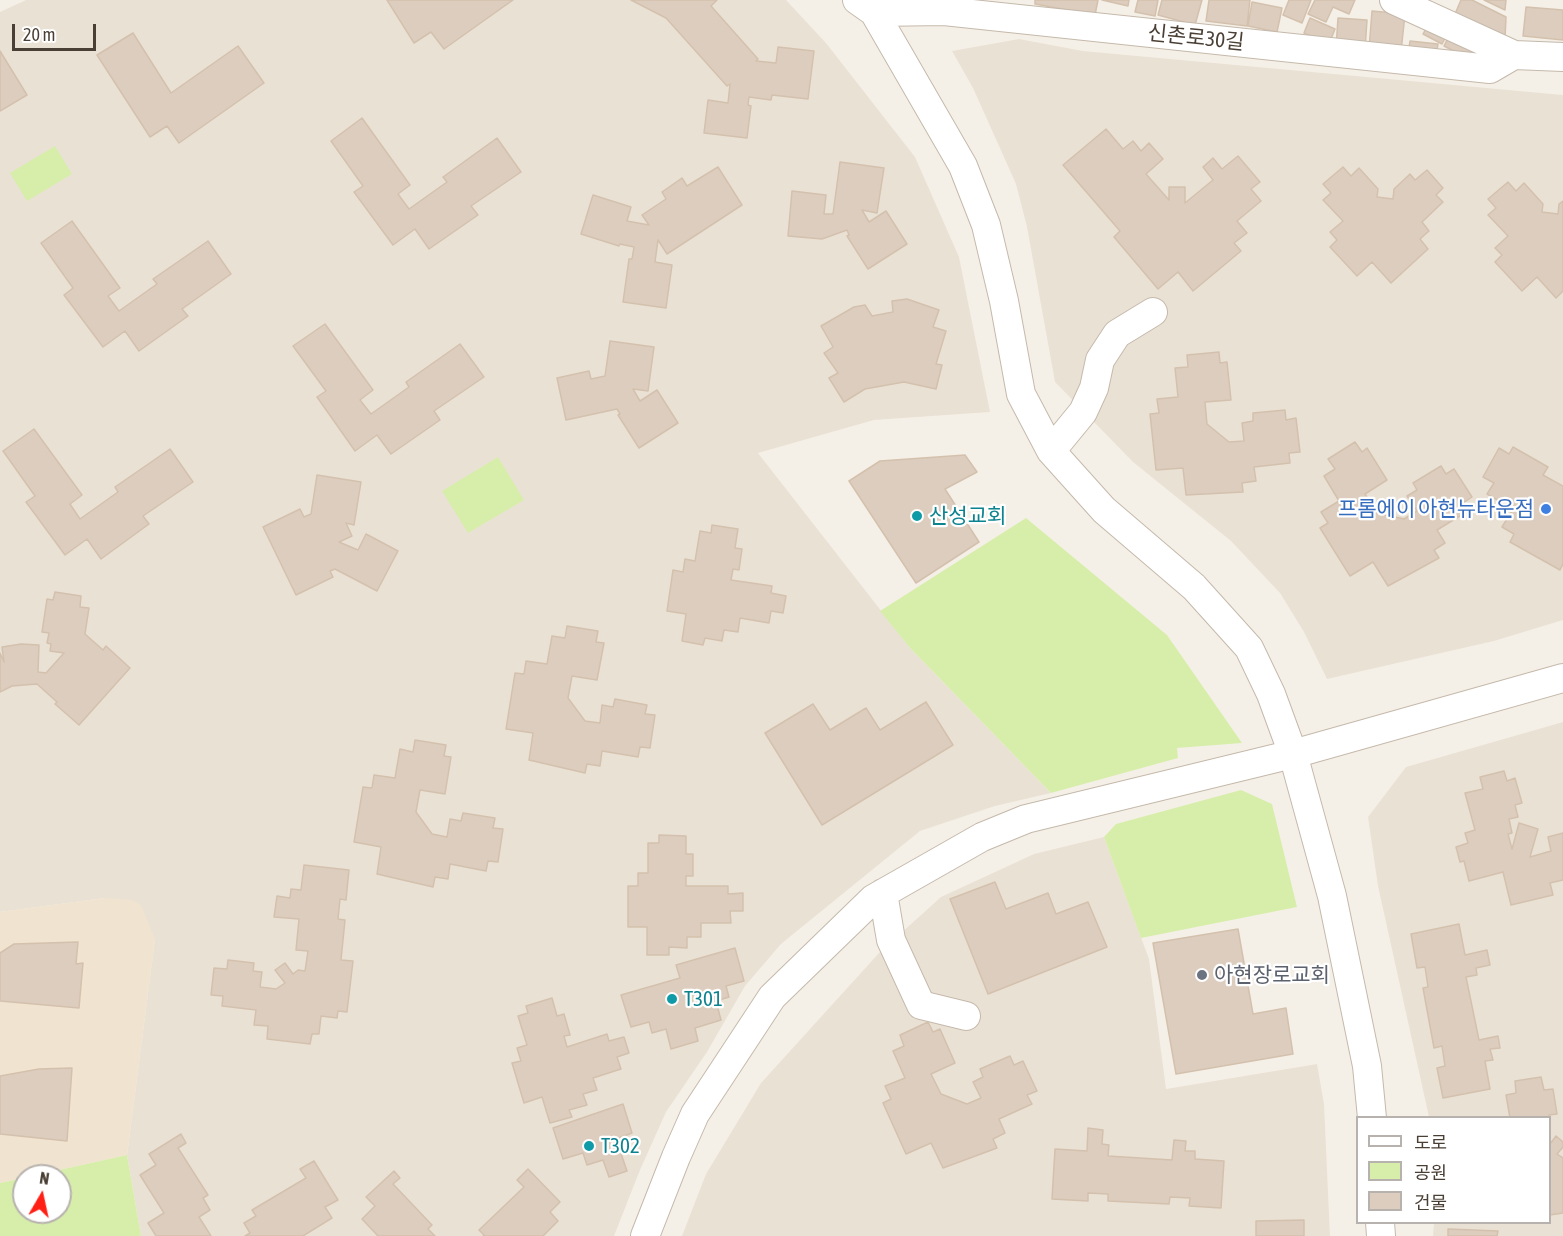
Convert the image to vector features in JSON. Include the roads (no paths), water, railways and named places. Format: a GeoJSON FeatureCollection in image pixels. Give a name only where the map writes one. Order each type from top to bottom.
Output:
{"type":"FeatureCollection","features":[{"type":"Feature","properties":{"kind":"street"},"geometry":{"type":"LineString","coordinates":[[1394,0],[1514,55],[1563,57]]}},
{"type":"Feature","properties":{"kind":"street","name":"신촌로30길"},"geometry":{"type":"LineString","coordinates":[[870,4],[1490,69],[1514,55]]}},
{"type":"Feature","properties":{"kind":"street","name":"신촌로30길"},"geometry":{"type":"LineString","coordinates":[[870,4],[963,166],[982,215],[1004,301],[1021,394],[1051,451],[1104,510],[1194,587],[1249,648],[1271,694],[1293,754],[1332,896],[1367,1066],[1372,1116]]}},
{"type":"Feature","properties":{"kind":"street"},"geometry":{"type":"LineString","coordinates":[[1051,451],[1083,412],[1094,388],[1100,360],[1117,334],[1153,312]]}},
{"type":"Feature","properties":{"kind":"street"},"geometry":{"type":"LineString","coordinates":[[645,1236],[695,1114],[772,997],[873,899],[982,837],[1026,819],[1293,754],[1563,678]]}},
{"type":"Feature","properties":{"kind":"street"},"geometry":{"type":"LineString","coordinates":[[884,893],[891,940],[921,1005],[966,1016]]}},
{"type":"Feature","properties":{"kind":"place","name":"프롬에이 아현뉴타운점"},"geometry":{"type":"Point","coordinates":[1546,509]}},
{"type":"Feature","properties":{"kind":"place","name":"산성교회"},"geometry":{"type":"Point","coordinates":[917,516]}},
{"type":"Feature","properties":{"kind":"place","name":"아현장로교회"},"geometry":{"type":"Point","coordinates":[1202,975]}},
{"type":"Feature","properties":{"kind":"place","name":"T301"},"geometry":{"type":"Point","coordinates":[672,999]}},
{"type":"Feature","properties":{"kind":"place","name":"T302"},"geometry":{"type":"Point","coordinates":[589,1146]}}]}
